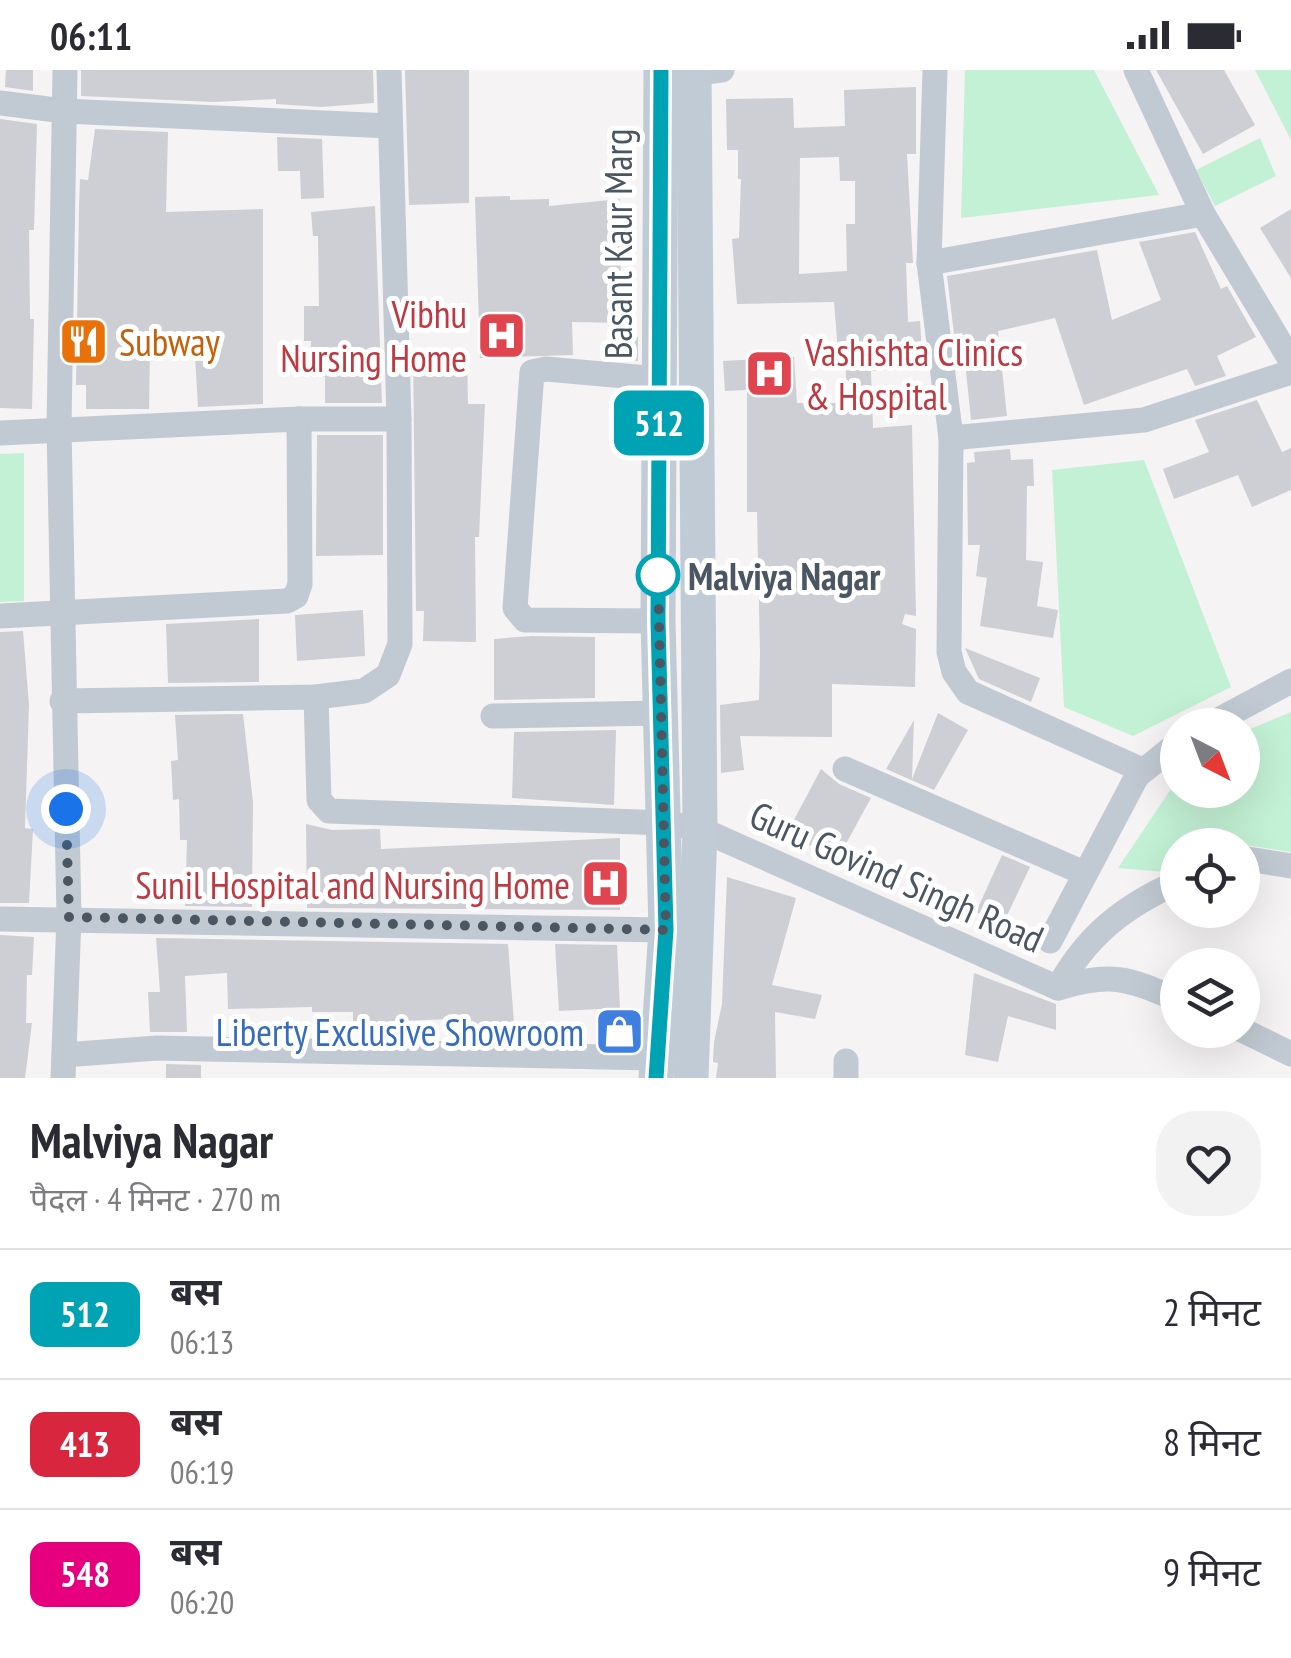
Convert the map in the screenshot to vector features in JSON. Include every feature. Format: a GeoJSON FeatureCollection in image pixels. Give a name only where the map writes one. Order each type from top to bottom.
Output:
{"type":"FeatureCollection","features":[{"type":"Feature","properties":{"kind":"main road","name":"Basant Kaur Marg"},"geometry":{"type":"LineString","coordinates":[[655,1068],[666,930],[683,826],[663,714],[658,621],[659,379],[693,71]]}},
{"type":"Feature","properties":{"kind":"main road","name":"Basant Kaur Marg"},"geometry":{"type":"LineString","coordinates":[[690,1078],[683,826],[693,71]]}},
{"type":"Feature","properties":{"kind":"street"},"geometry":{"type":"LineString","coordinates":[[65,70],[59,427],[66,610],[62,701],[69,917],[64,1066],[157,1048],[655,1068]]}},
{"type":"Feature","properties":{"kind":"street"},"geometry":{"type":"LineString","coordinates":[[62,701],[316,697],[372,688],[395,662],[401,625],[399,420],[389,70]]}},
{"type":"Feature","properties":{"kind":"street"},"geometry":{"type":"LineString","coordinates":[[935,70],[928,264],[951,438],[949,652],[958,680],[968,692],[1142,770]]}},
{"type":"Feature","properties":{"kind":"street"},"geometry":{"type":"LineString","coordinates":[[1136,70],[1203,214],[1291,361]]}},
{"type":"Feature","properties":{"kind":"street"},"geometry":{"type":"LineString","coordinates":[[0,103],[64,112],[390,126]]}},
{"type":"Feature","properties":{"kind":"street"},"geometry":{"type":"LineString","coordinates":[[928,264],[1203,214]]}},
{"type":"Feature","properties":{"kind":"street"},"geometry":{"type":"LineString","coordinates":[[658,621],[525,620],[515,608],[532,372],[546,369],[659,379]]}},
{"type":"Feature","properties":{"kind":"street"},"geometry":{"type":"LineString","coordinates":[[951,438],[1144,420],[1291,372]]}},
{"type":"Feature","properties":{"kind":"street"},"geometry":{"type":"LineString","coordinates":[[0,616],[292,600],[300,584],[299,420]]}},
{"type":"Feature","properties":{"kind":"street"},"geometry":{"type":"LineString","coordinates":[[0,433],[59,427],[399,420]]}},
{"type":"Feature","properties":{"kind":"street"},"geometry":{"type":"LineString","coordinates":[[1239,708],[1291,680]]}},
{"type":"Feature","properties":{"kind":"street"},"geometry":{"type":"LineString","coordinates":[[316,697],[320,800],[329,811],[683,826]]}},
{"type":"Feature","properties":{"kind":"street"},"geometry":{"type":"LineString","coordinates":[[493,716],[663,714]]}},
{"type":"Feature","properties":{"kind":"street"},"geometry":{"type":"LineString","coordinates":[[1050,941],[1142,770],[1160,756]]}},
{"type":"Feature","properties":{"kind":"street"},"geometry":{"type":"LineString","coordinates":[[845,769],[1084,873]]}},
{"type":"Feature","properties":{"kind":"street","name":"Guru Govind Singh Road"},"geometry":{"type":"LineString","coordinates":[[683,826],[1058,988],[1098,976],[1137,982],[1160,992]]}},
{"type":"Feature","properties":{"kind":"street"},"geometry":{"type":"LineString","coordinates":[[1260,861],[1291,866]]}},
{"type":"Feature","properties":{"kind":"street"},"geometry":{"type":"LineString","coordinates":[[1058,988],[1078,950],[1144,896],[1160,889]]}},
{"type":"Feature","properties":{"kind":"street"},"geometry":{"type":"LineString","coordinates":[[0,918],[666,930]]}},
{"type":"Feature","properties":{"kind":"street"},"geometry":{"type":"LineString","coordinates":[[1260,1039],[1291,1054]]}},
{"type":"Feature","properties":{"kind":"green space"},"geometry":{"type":"Polygon","coordinates":[[[965,70],[1094,70],[1159,195],[961,218],[965,70]]]}},
{"type":"Feature","properties":{"kind":"green space"},"geometry":{"type":"Polygon","coordinates":[[[1255,70],[1291,70],[1291,140],[1255,70]]]}},
{"type":"Feature","properties":{"kind":"green space"},"geometry":{"type":"Polygon","coordinates":[[[1260,138],[1276,176],[1215,206],[1196,170],[1260,138]]]}},
{"type":"Feature","properties":{"kind":"green space"},"geometry":{"type":"Polygon","coordinates":[[[24,453],[24,601],[0,602],[0,454],[24,453]]]}},
{"type":"Feature","properties":{"kind":"green space"},"geometry":{"type":"Polygon","coordinates":[[[1144,460],[1231,687],[1189,708],[1160,708],[1160,722],[1133,736],[1064,707],[1052,470],[1144,460]]]}},
{"type":"Feature","properties":{"kind":"green space"},"geometry":{"type":"Polygon","coordinates":[[[1291,712],[1291,852],[1260,847],[1260,828],[1160,828],[1160,872],[1118,868],[1160,805],[1260,808],[1260,725],[1291,712]]]}},
{"type":"Feature","properties":{"kind":"building"},"geometry":{"type":"Polygon","coordinates":[[[6,70],[33,70],[33,91],[5,87],[6,70]]]}},
{"type":"Feature","properties":{"kind":"building"},"geometry":{"type":"Polygon","coordinates":[[[81,70],[373,70],[374,103],[321,107],[276,104],[276,99],[213,102],[81,96],[81,70]]]}},
{"type":"Feature","properties":{"kind":"building"},"geometry":{"type":"Polygon","coordinates":[[[405,70],[469,70],[469,203],[409,205],[405,70]]]}},
{"type":"Feature","properties":{"kind":"building"},"geometry":{"type":"Polygon","coordinates":[[[1156,70],[1224,70],[1255,125],[1203,154],[1156,70]]]}},
{"type":"Feature","properties":{"kind":"building"},"geometry":{"type":"Polygon","coordinates":[[[916,87],[916,154],[907,154],[913,263],[906,263],[908,322],[920,321],[923,368],[871,371],[873,428],[912,425],[916,616],[905,614],[902,624],[916,629],[915,687],[832,684],[832,737],[740,736],[744,770],[721,773],[720,705],[759,700],[760,654],[757,512],[747,512],[747,390],[725,391],[723,361],[794,357],[797,403],[847,403],[845,351],[838,352],[834,302],[737,304],[732,239],[739,238],[741,179],[738,150],[727,150],[726,99],[793,98],[794,128],[845,126],[844,90],[916,87]],[[839,157],[800,158],[799,274],[847,271],[846,224],[855,224],[855,181],[840,181],[839,157]]]}},
{"type":"Feature","properties":{"kind":"building"},"geometry":{"type":"Polygon","coordinates":[[[0,119],[37,124],[34,230],[29,230],[30,319],[34,319],[32,409],[0,408],[0,119]]]}},
{"type":"Feature","properties":{"kind":"building"},"geometry":{"type":"Polygon","coordinates":[[[95,129],[168,132],[166,212],[263,209],[263,404],[198,407],[195,356],[150,354],[149,409],[86,409],[86,385],[76,385],[79,207],[80,179],[88,180],[95,129]]]}},
{"type":"Feature","properties":{"kind":"building"},"geometry":{"type":"Polygon","coordinates":[[[277,137],[322,139],[324,198],[301,199],[300,171],[278,171],[277,137]]]}},
{"type":"Feature","properties":{"kind":"building"},"geometry":{"type":"Polygon","coordinates":[[[510,196],[510,200],[549,199],[549,206],[620,199],[621,323],[572,322],[573,355],[480,358],[475,197],[510,196]]]}},
{"type":"Feature","properties":{"kind":"building"},"geometry":{"type":"Polygon","coordinates":[[[375,206],[382,403],[325,403],[325,377],[310,377],[311,341],[304,341],[304,306],[319,306],[318,236],[313,236],[311,212],[375,206]]]}},
{"type":"Feature","properties":{"kind":"building"},"geometry":{"type":"Polygon","coordinates":[[[1291,209],[1291,278],[1260,228],[1291,209]]]}},
{"type":"Feature","properties":{"kind":"building"},"geometry":{"type":"Polygon","coordinates":[[[1195,232],[1221,289],[1227,286],[1256,337],[1217,356],[1226,376],[1195,386],[1187,369],[1084,405],[1055,318],[998,331],[1007,416],[971,420],[962,333],[954,334],[947,276],[1097,250],[1112,320],[1161,300],[1139,242],[1195,232]]]}},
{"type":"Feature","properties":{"kind":"building"},"geometry":{"type":"Polygon","coordinates":[[[620,336],[638,337],[638,361],[620,359],[620,336]]]}},
{"type":"Feature","properties":{"kind":"building"},"geometry":{"type":"Polygon","coordinates":[[[467,349],[468,404],[485,404],[479,537],[475,537],[476,642],[423,641],[424,611],[416,611],[413,350],[467,349]]]}},
{"type":"Feature","properties":{"kind":"building"},"geometry":{"type":"Polygon","coordinates":[[[1257,400],[1282,452],[1291,448],[1291,490],[1252,507],[1238,475],[1174,499],[1163,469],[1209,452],[1195,420],[1257,400]]]}},
{"type":"Feature","properties":{"kind":"building"},"geometry":{"type":"Polygon","coordinates":[[[317,435],[383,435],[383,555],[316,556],[317,435]]]}},
{"type":"Feature","properties":{"kind":"building"},"geometry":{"type":"Polygon","coordinates":[[[1010,449],[1011,460],[1033,459],[1034,486],[1027,486],[1026,560],[1043,562],[1037,606],[1058,610],[1053,638],[980,626],[987,578],[976,576],[980,545],[968,545],[967,463],[975,462],[974,452],[1010,449]]]}},
{"type":"Feature","properties":{"kind":"building"},"geometry":{"type":"Polygon","coordinates":[[[363,610],[365,656],[297,661],[295,615],[363,610]]]}},
{"type":"Feature","properties":{"kind":"building"},"geometry":{"type":"Polygon","coordinates":[[[259,619],[259,682],[168,683],[166,624],[259,619]]]}},
{"type":"Feature","properties":{"kind":"building"},"geometry":{"type":"Polygon","coordinates":[[[23,631],[29,705],[25,828],[33,829],[29,903],[0,903],[0,632],[23,631]]]}},
{"type":"Feature","properties":{"kind":"building"},"geometry":{"type":"Polygon","coordinates":[[[595,637],[595,698],[494,700],[494,639],[595,637]]]}},
{"type":"Feature","properties":{"kind":"building"},"geometry":{"type":"Polygon","coordinates":[[[965,648],[1040,678],[1031,702],[979,679],[965,648]]]}},
{"type":"Feature","properties":{"kind":"building"},"geometry":{"type":"Polygon","coordinates":[[[938,713],[968,730],[934,790],[886,769],[914,720],[912,779],[938,713]]]}},
{"type":"Feature","properties":{"kind":"building"},"geometry":{"type":"Polygon","coordinates":[[[243,714],[253,802],[252,907],[185,906],[187,840],[180,840],[179,799],[173,800],[171,761],[178,760],[175,715],[243,714]]]}},
{"type":"Feature","properties":{"kind":"building"},"geometry":{"type":"Polygon","coordinates":[[[616,730],[614,805],[512,798],[514,732],[616,730]]]}},
{"type":"Feature","properties":{"kind":"building"},"geometry":{"type":"Polygon","coordinates":[[[821,769],[839,784],[871,798],[837,860],[787,833],[821,769]]]}},
{"type":"Feature","properties":{"kind":"building"},"geometry":{"type":"Polygon","coordinates":[[[306,824],[332,830],[380,829],[381,849],[620,838],[620,910],[307,908],[306,824]]]}},
{"type":"Feature","properties":{"kind":"building"},"geometry":{"type":"Polygon","coordinates":[[[1002,855],[1030,867],[1003,924],[976,912],[1002,855]]]}},
{"type":"Feature","properties":{"kind":"building"},"geometry":{"type":"Polygon","coordinates":[[[727,877],[796,898],[772,985],[822,995],[815,1019],[775,1012],[776,1078],[716,1078],[714,1042],[722,1004],[727,877]]]}},
{"type":"Feature","properties":{"kind":"building"},"geometry":{"type":"Polygon","coordinates":[[[0,935],[34,937],[32,975],[27,975],[26,1023],[32,1023],[25,1078],[0,1078],[0,935]]]}},
{"type":"Feature","properties":{"kind":"building"},"geometry":{"type":"Polygon","coordinates":[[[156,938],[508,944],[514,1023],[451,1028],[450,1019],[353,1023],[353,1012],[312,1012],[312,1007],[228,1009],[227,973],[185,976],[187,1032],[150,1032],[148,992],[160,992],[156,938]]]}},
{"type":"Feature","properties":{"kind":"building"},"geometry":{"type":"Polygon","coordinates":[[[555,944],[617,945],[620,1008],[559,1011],[555,944]]]}},
{"type":"Feature","properties":{"kind":"building"},"geometry":{"type":"Polygon","coordinates":[[[974,973],[1056,1004],[1056,1030],[1008,1016],[998,1062],[965,1055],[974,973]]]}},
{"type":"Feature","properties":{"kind":"building"},"geometry":{"type":"Polygon","coordinates":[[[166,1064],[201,1065],[201,1078],[166,1078],[166,1064]]]}},
{"type":"Feature","properties":{"kind":"bus line","name":"512"},"geometry":{"type":"LineString","coordinates":[[656,1078],[666,930],[658,621],[661,70]]}},
{"type":"Feature","properties":{"kind":"place","name":"Vibhu Nursing Home"},"geometry":{"type":"Point","coordinates":[502,335]}},
{"type":"Feature","properties":{"kind":"place","name":"Subway"},"geometry":{"type":"Point","coordinates":[84,341]}},
{"type":"Feature","properties":{"kind":"place","name":"Vashishta Clinics & Hospital"},"geometry":{"type":"Point","coordinates":[770,373]}},
{"type":"Feature","properties":{"kind":"place","name":"Malviya Nagar"},"geometry":{"type":"Point","coordinates":[658,575]}},
{"type":"Feature","properties":{"kind":"place","name":"Sunil Hospital and Nursing Home"},"geometry":{"type":"Point","coordinates":[605,884]}},
{"type":"Feature","properties":{"kind":"place","name":"Liberty Exclusive Showroom"},"geometry":{"type":"Point","coordinates":[619,1031]}},
{"type":"Feature","properties":{"kind":"route"},"geometry":{"type":"LineString","coordinates":[[66,809],[69,917],[666,930],[658,575]]}}]}
